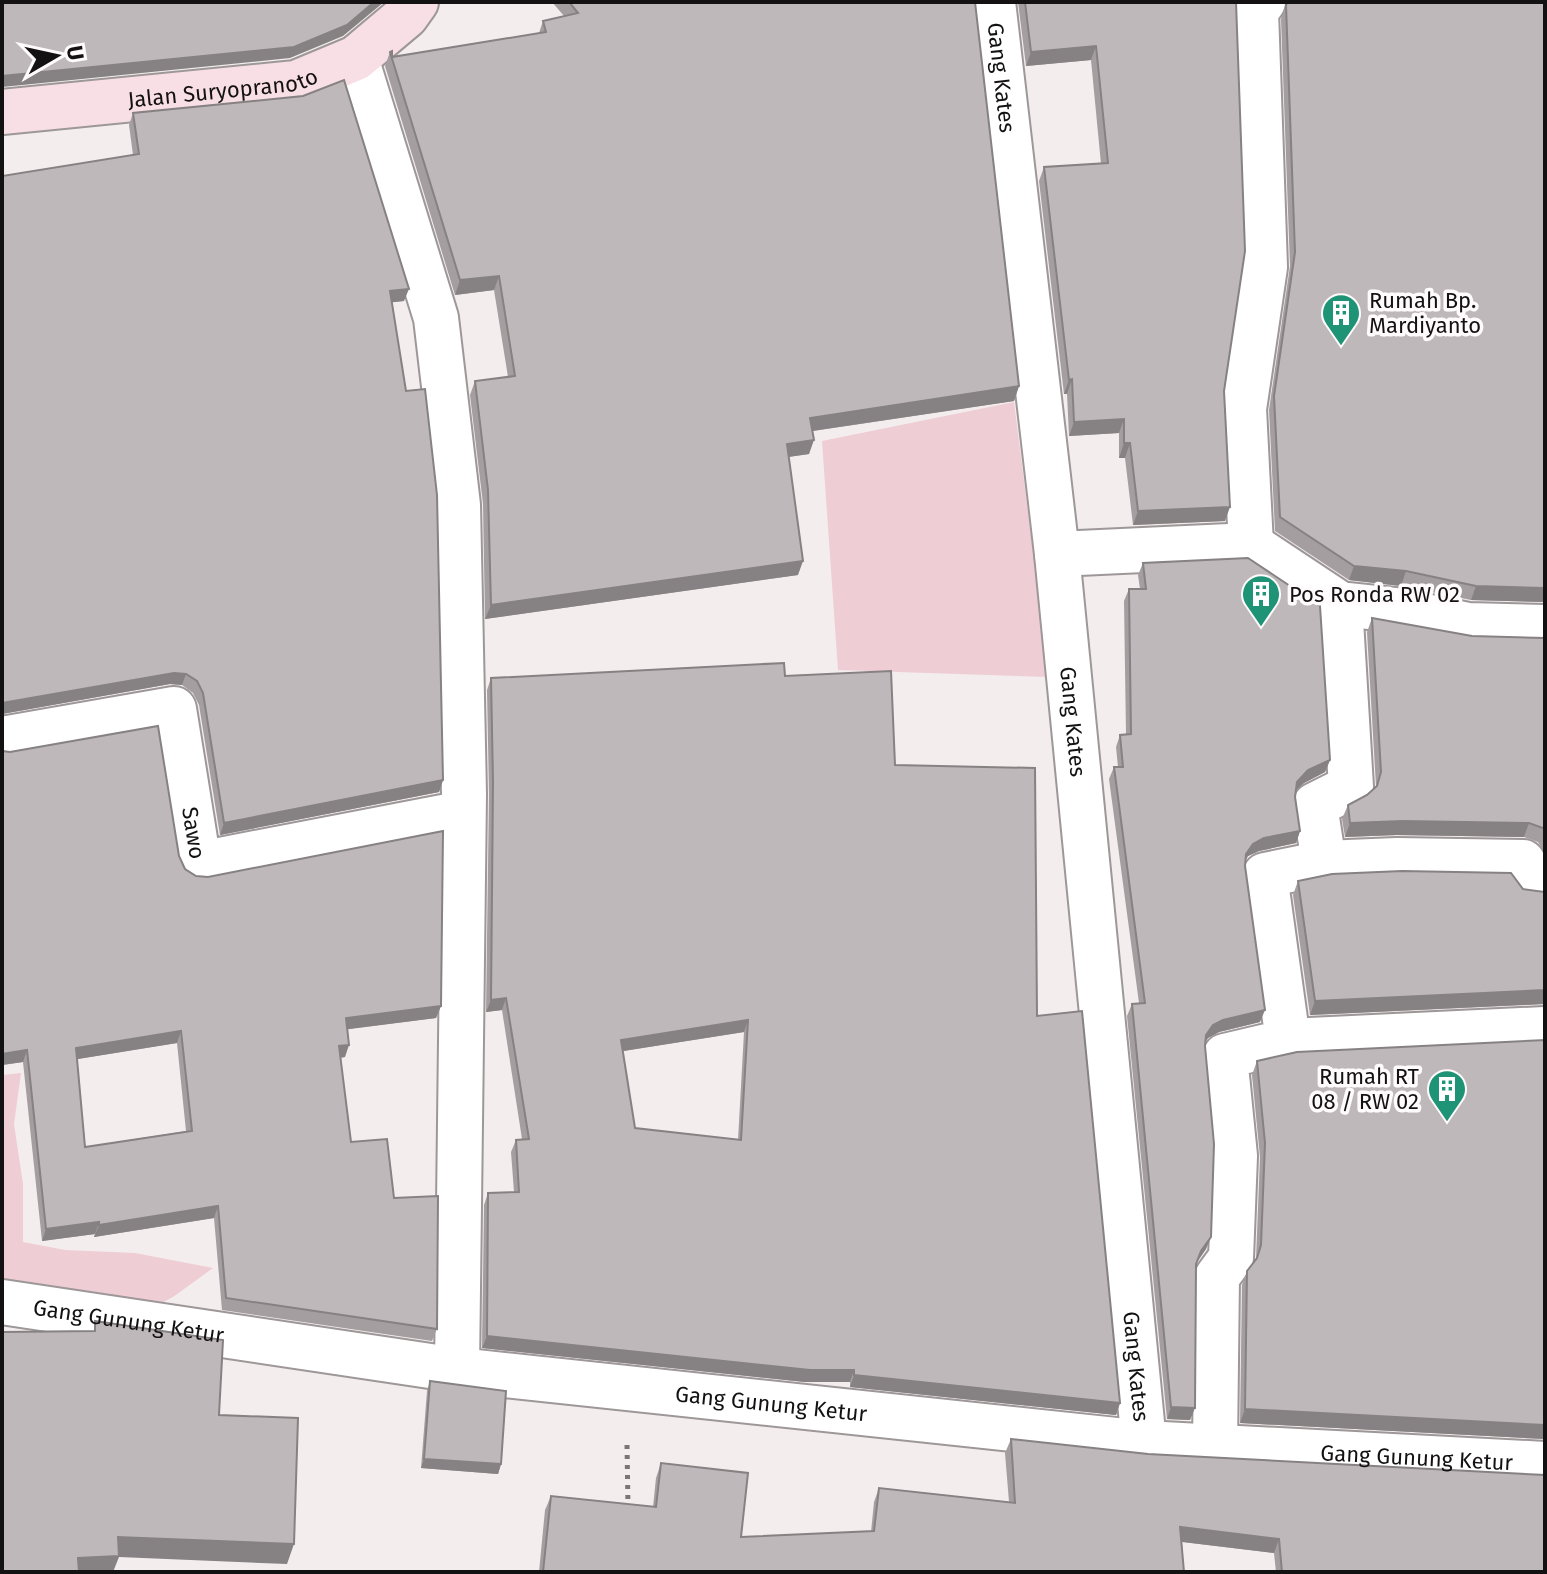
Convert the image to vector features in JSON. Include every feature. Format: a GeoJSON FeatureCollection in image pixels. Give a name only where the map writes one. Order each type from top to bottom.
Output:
{"type":"FeatureCollection","features":[{"type":"Feature","properties":{"kind":"main road","name":"Jalan Suryopranoto"},"geometry":{"type":"LineString","coordinates":[[2,112],[296,83],[356,58],[406,16],[416,2]]}},
{"type":"Feature","properties":{"kind":"street","name":"Gang Kates"},"geometry":{"type":"LineString","coordinates":[[993,2],[1057,554],[1144,1443]]}},
{"type":"Feature","properties":{"kind":"street"},"geometry":{"type":"LineString","coordinates":[[1251,545],[1244,409],[1265,267],[1256,11],[1263,2]]}},
{"type":"Feature","properties":{"kind":"street"},"geometry":{"type":"LineString","coordinates":[[356,58],[436,318],[458,505],[463,813],[457,1370]]}},
{"type":"Feature","properties":{"kind":"street"},"geometry":{"type":"LineString","coordinates":[[1057,554],[1251,545],[1340,604],[1396,610],[1468,625],[1545,627]]}},
{"type":"Feature","properties":{"kind":"street"},"geometry":{"type":"LineString","coordinates":[[1324,863],[1315,805],[1351,787],[1340,604]]}},
{"type":"Feature","properties":{"kind":"street","name":"Sawo"},"geometry":{"type":"LineString","coordinates":[[2,739],[174,709],[199,864],[463,813]]}},
{"type":"Feature","properties":{"kind":"street"},"geometry":{"type":"LineString","coordinates":[[1288,1041],[1265,875],[1324,863],[1397,860],[1523,862],[1531,882],[1545,882]]}},
{"type":"Feature","properties":{"kind":"street"},"geometry":{"type":"LineString","coordinates":[[1215,1447],[1217,1277],[1231,1258],[1235,1156],[1225,1056],[1288,1041],[1545,1029]]}},
{"type":"Feature","properties":{"kind":"street","name":"Gang Gunung Ketur"},"geometry":{"type":"LineString","coordinates":[[2,1302],[457,1370],[1144,1443],[1545,1464]]}},
{"type":"Feature","properties":{"kind":"path"},"geometry":{"type":"LineString","coordinates":[[626,1388],[628,1511]]}},
{"type":"Feature","properties":{"kind":"shaded area"},"geometry":{"type":"Polygon","coordinates":[[[1014,402],[1049,677],[838,670],[822,441],[1014,402]]]}},
{"type":"Feature","properties":{"kind":"shaded area"},"geometry":{"type":"Polygon","coordinates":[[[21,1073],[14,1124],[23,1184],[23,1242],[65,1250],[135,1253],[213,1268],[173,1297],[146,1311],[2,1300],[2,1075],[21,1073]]]}},
{"type":"Feature","properties":{"kind":"building"},"geometry":{"type":"Polygon","coordinates":[[[2,2],[374,2],[347,25],[294,47],[2,76],[2,2]]]}},
{"type":"Feature","properties":{"kind":"building"},"geometry":{"type":"Polygon","coordinates":[[[569,2],[975,2],[1019,386],[810,418],[814,440],[787,444],[803,561],[491,605],[488,490],[475,381],[515,376],[499,276],[460,280],[390,52],[392,57],[546,32],[543,21],[578,13],[569,2]]]}},
{"type":"Feature","properties":{"kind":"building"},"geometry":{"type":"Polygon","coordinates":[[[1025,2],[1236,2],[1245,251],[1224,391],[1230,507],[1138,511],[1130,443],[1124,443],[1124,419],[1074,422],[1072,379],[1069,380],[1044,167],[1108,163],[1096,46],[1031,52],[1025,2]]]}},
{"type":"Feature","properties":{"kind":"building"},"geometry":{"type":"Polygon","coordinates":[[[1288,2],[1545,2],[1545,588],[1476,586],[1406,571],[1354,566],[1280,517],[1274,396],[1295,252],[1288,2]]]}},
{"type":"Feature","properties":{"kind":"building"},"geometry":{"type":"Polygon","coordinates":[[[344,80],[409,289],[390,291],[406,391],[425,389],[437,495],[443,780],[224,823],[203,693],[197,681],[186,674],[174,673],[2,703],[2,176],[139,154],[133,113],[303,96],[344,80]]]}},
{"type":"Feature","properties":{"kind":"building"},"geometry":{"type":"Polygon","coordinates":[[[1248,558],[1320,606],[1330,760],[1308,770],[1297,782],[1295,797],[1300,831],[1264,838],[1253,844],[1246,854],[1245,866],[1265,1010],[1223,1020],[1213,1025],[1206,1035],[1214,1144],[1211,1237],[1196,1264],[1195,1408],[1171,1407],[1132,1004],[1145,1003],[1114,767],[1123,767],[1120,735],[1131,734],[1129,589],[1146,589],[1143,563],[1248,558]]]}},
{"type":"Feature","properties":{"kind":"building"},"geometry":{"type":"Polygon","coordinates":[[[1372,618],[1472,636],[1545,638],[1545,831],[1529,823],[1350,823],[1348,805],[1377,786],[1381,772],[1372,618]]]}},
{"type":"Feature","properties":{"kind":"building"},"geometry":{"type":"Polygon","coordinates":[[[784,663],[785,676],[891,671],[895,765],[1035,768],[1037,1016],[1082,1011],[1120,1403],[854,1375],[854,1370],[810,1370],[487,1336],[488,1193],[519,1192],[516,1140],[529,1139],[506,998],[491,1000],[491,678],[784,663]],[[748,1020],[621,1040],[635,1128],[741,1140],[748,1020]]]}},
{"type":"Feature","properties":{"kind":"building"},"geometry":{"type":"Polygon","coordinates":[[[158,726],[179,856],[185,869],[196,876],[208,877],[443,831],[441,1006],[346,1018],[349,1045],[339,1046],[351,1142],[387,1139],[394,1198],[438,1196],[437,1329],[226,1298],[218,1206],[99,1225],[99,1222],[46,1229],[27,1050],[2,1054],[2,751],[158,726]],[[181,1031],[76,1048],[85,1147],[192,1131],[181,1031]]]}},
{"type":"Feature","properties":{"kind":"building"},"geometry":{"type":"Polygon","coordinates":[[[1402,871],[1511,873],[1523,889],[1545,892],[1545,990],[1315,1001],[1298,881],[1332,874],[1402,871]]]}},
{"type":"Feature","properties":{"kind":"building"},"geometry":{"type":"Polygon","coordinates":[[[1545,1040],[1545,1425],[1245,1409],[1247,1271],[1257,1258],[1261,1245],[1265,1143],[1257,1061],[1297,1052],[1545,1040]]]}},
{"type":"Feature","properties":{"kind":"building"},"geometry":{"type":"Polygon","coordinates":[[[95,1321],[223,1340],[219,1415],[298,1418],[294,1544],[118,1537],[119,1556],[78,1558],[79,1572],[2,1572],[2,1332],[95,1331],[95,1321]]]}},
{"type":"Feature","properties":{"kind":"building"},"geometry":{"type":"Polygon","coordinates":[[[430,1381],[506,1391],[501,1464],[424,1459],[430,1381]]]}},
{"type":"Feature","properties":{"kind":"building"},"geometry":{"type":"Polygon","coordinates":[[[1011,1439],[1148,1454],[1545,1475],[1545,1572],[1282,1572],[1279,1539],[1180,1527],[1184,1572],[543,1572],[551,1496],[656,1507],[661,1463],[748,1473],[741,1537],[874,1531],[879,1488],[1015,1503],[1011,1439]]]}},
{"type":"Feature","properties":{"kind":"place","name":"Rumah Bp. Mardiyanto"},"geometry":{"type":"Point","coordinates":[1341,347]}},
{"type":"Feature","properties":{"kind":"place","name":"Pos Ronda RW 02"},"geometry":{"type":"Point","coordinates":[1261,628]}},
{"type":"Feature","properties":{"kind":"place","name":"Rumah RT 08 / RW 02"},"geometry":{"type":"Point","coordinates":[1447,1123]}}]}
